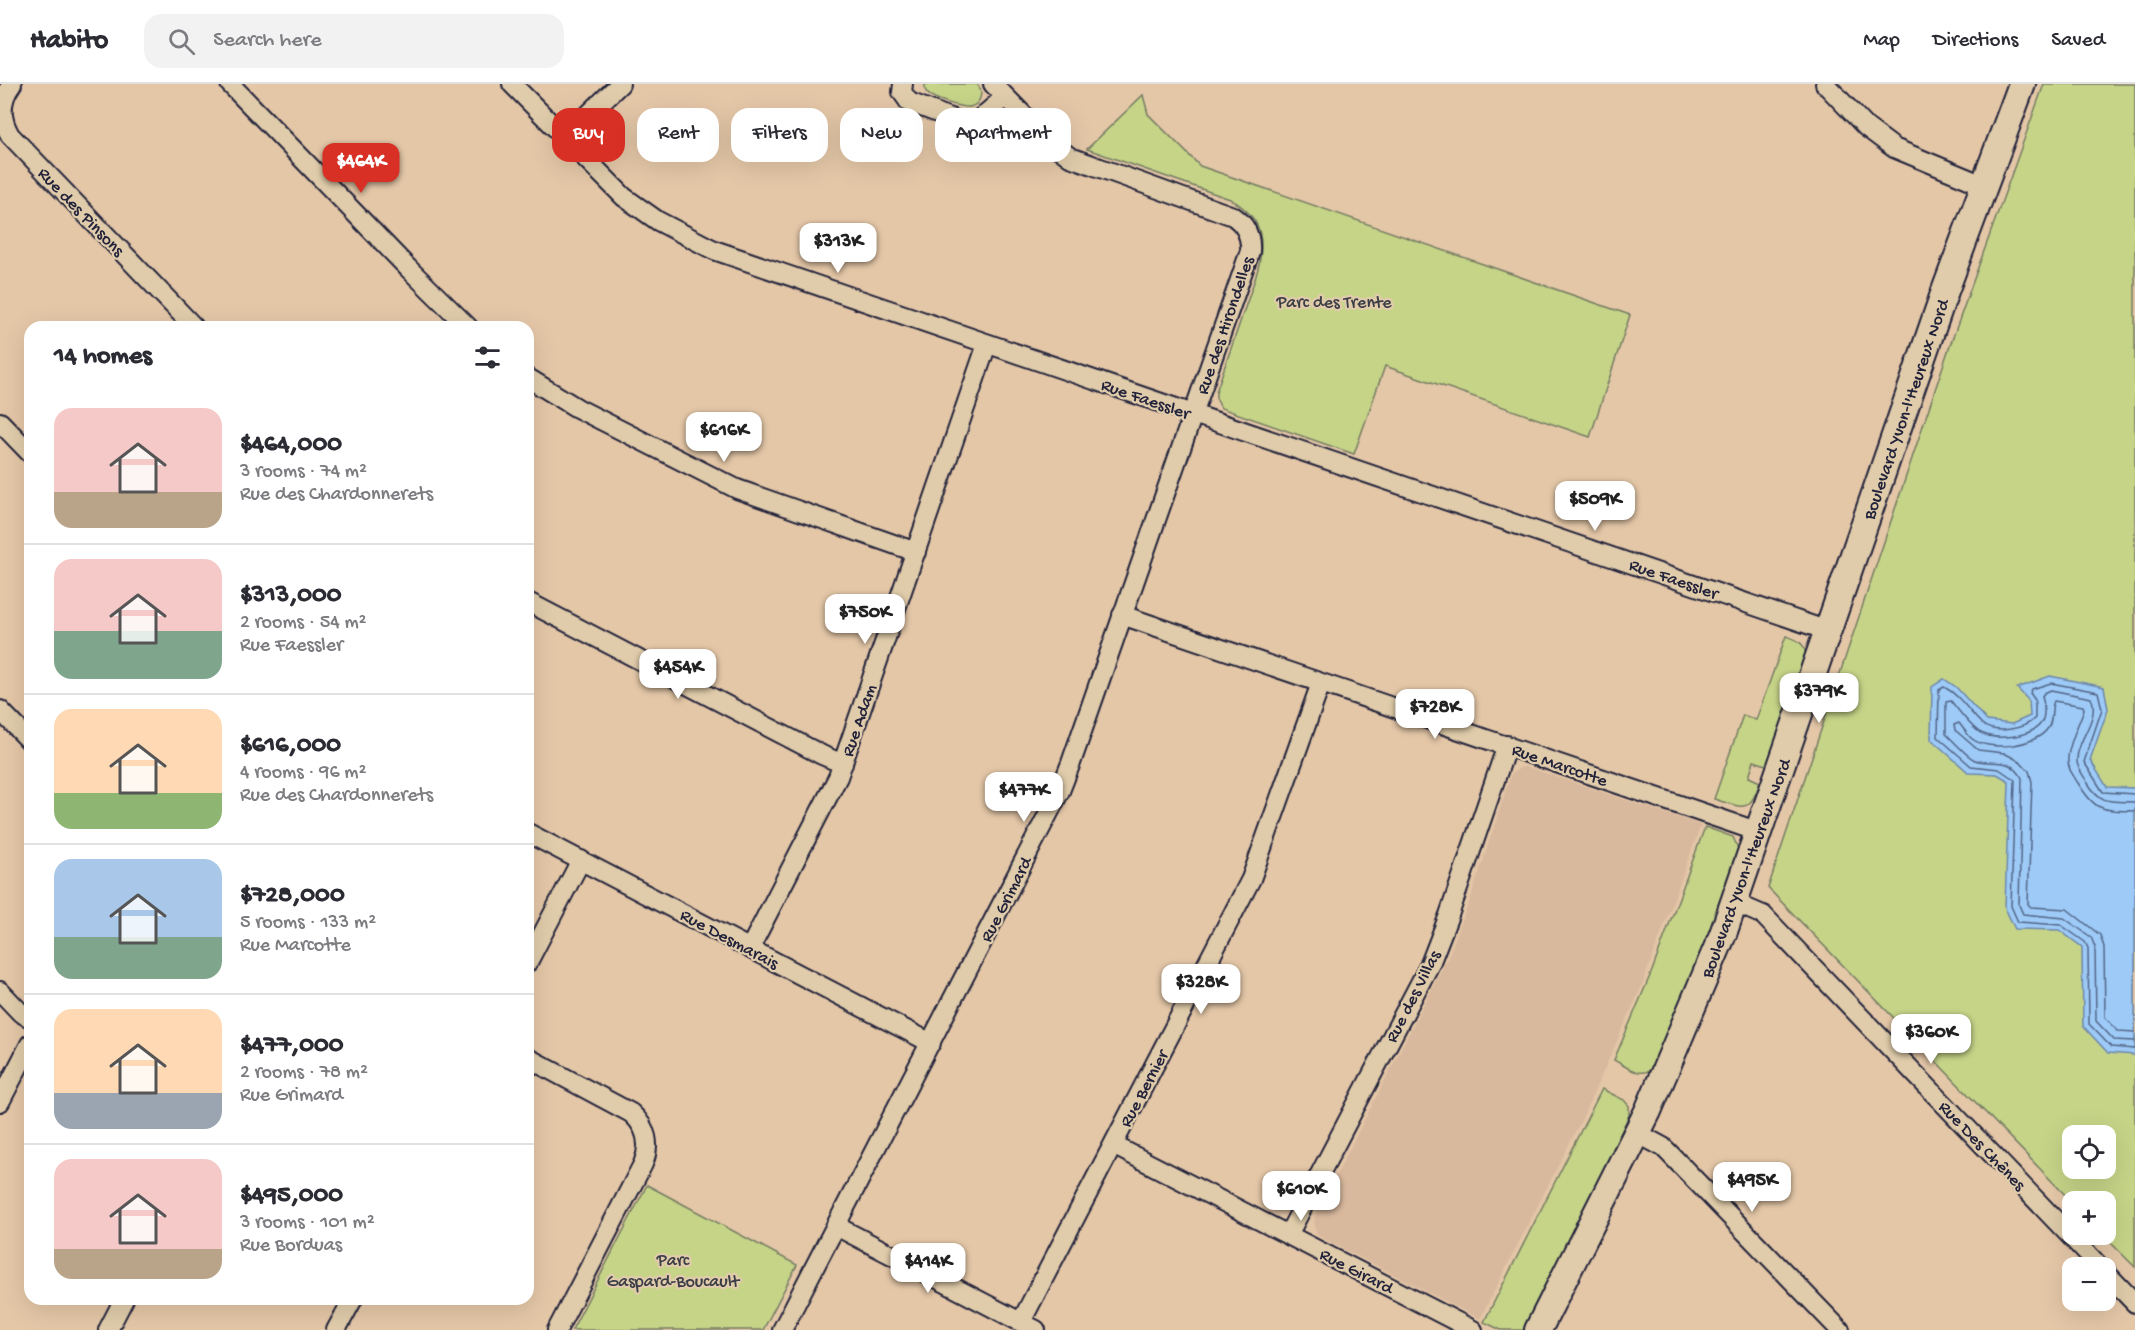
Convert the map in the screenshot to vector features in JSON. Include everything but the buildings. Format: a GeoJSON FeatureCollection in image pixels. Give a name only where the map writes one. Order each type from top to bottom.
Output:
{"type":"FeatureCollection","features":[{"type":"Feature","properties":{"kind":"street","name":"Rue des Pinsons"},"geometry":{"type":"LineString","coordinates":[[12,84],[4,98],[2,111],[4,124],[10,135],[188,321]]}},
{"type":"Feature","properties":{"kind":"street"},"geometry":{"type":"LineString","coordinates":[[230,84],[462,321]]}},
{"type":"Feature","properties":{"kind":"street","name":"Rue Faessler"},"geometry":{"type":"LineString","coordinates":[[512,84],[552,126]]}},
{"type":"Feature","properties":{"kind":"street"},"geometry":{"type":"LineString","coordinates":[[595,108],[620,84]]}},
{"type":"Feature","properties":{"kind":"street","name":"Rue des Hirondelles"},"geometry":{"type":"LineString","coordinates":[[903,84],[902,92],[909,102],[966,124],[977,121],[999,90],[1050,142],[1070,157],[1222,211],[1238,219],[1245,228],[1250,245],[1248,257],[1193,413]]}},
{"type":"Feature","properties":{"kind":"street"},"geometry":{"type":"LineString","coordinates":[[1825,84],[1866,127],[1894,148],[1983,185]]}},
{"type":"Feature","properties":{"kind":"street","name":"Boulevard Yvon-l'Heureux Nord"},"geometry":{"type":"LineString","coordinates":[[1538,1330],[1637,1133],[1684,1029],[1735,903],[1983,185],[2022,84]]}},
{"type":"Feature","properties":{"kind":"street","name":"Rue Faessler"},"geometry":{"type":"LineString","coordinates":[[588,162],[624,197],[657,221],[694,241],[756,265],[1828,631]]}},
{"type":"Feature","properties":{"kind":"street","name":"Rue Adam"},"geometry":{"type":"LineString","coordinates":[[750,948],[828,799],[843,764],[987,344]]}},
{"type":"Feature","properties":{"kind":"street"},"geometry":{"type":"LineString","coordinates":[[534,382],[577,408],[737,489],[916,552]]}},
{"type":"Feature","properties":{"kind":"street","name":"Rue Grimard"},"geometry":{"type":"LineString","coordinates":[[782,1330],[1059,791],[1193,413]]}},
{"type":"Feature","properties":{"kind":"street"},"geometry":{"type":"LineString","coordinates":[[0,422],[24,447]]}},
{"type":"Feature","properties":{"kind":"street"},"geometry":{"type":"LineString","coordinates":[[534,605],[843,764]]}},
{"type":"Feature","properties":{"kind":"street","name":"Rue Marcotte"},"geometry":{"type":"LineString","coordinates":[[1122,615],[1759,832]]}},
{"type":"Feature","properties":{"kind":"street","name":"Rue Bernier"},"geometry":{"type":"LineString","coordinates":[[1029,1326],[1113,1145],[1251,879],[1321,683]]}},
{"type":"Feature","properties":{"kind":"street"},"geometry":{"type":"LineString","coordinates":[[0,710],[24,735]]}},
{"type":"Feature","properties":{"kind":"street","name":"Rue des Villas"},"geometry":{"type":"LineString","coordinates":[[1288,1235],[1430,964],[1508,746]]}},
{"type":"Feature","properties":{"kind":"street","name":"Rue Desmarais"},"geometry":{"type":"LineString","coordinates":[[534,835],[931,1043]]}},
{"type":"Feature","properties":{"kind":"street"},"geometry":{"type":"LineString","coordinates":[[534,950],[581,860]]}},
{"type":"Feature","properties":{"kind":"street","name":"Rue Des Chênes"},"geometry":{"type":"LineString","coordinates":[[1735,903],[1762,915],[2090,1257]]}},
{"type":"Feature","properties":{"kind":"street"},"geometry":{"type":"LineString","coordinates":[[0,991],[24,1015]]}},
{"type":"Feature","properties":{"kind":"street"},"geometry":{"type":"LineString","coordinates":[[0,1102],[24,1056]]}},
{"type":"Feature","properties":{"kind":"street"},"geometry":{"type":"LineString","coordinates":[[534,1061],[631,1113],[643,1127],[647,1140],[647,1152],[643,1164],[557,1330]]}},
{"type":"Feature","properties":{"kind":"street"},"geometry":{"type":"LineString","coordinates":[[1637,1133],[1663,1147],[1840,1330]]}},
{"type":"Feature","properties":{"kind":"street","name":"Rue Girard"},"geometry":{"type":"LineString","coordinates":[[1113,1145],[1473,1330]]}},
{"type":"Feature","properties":{"kind":"street"},"geometry":{"type":"LineString","coordinates":[[836,1226],[1029,1326]]}},
{"type":"Feature","properties":{"kind":"street"},"geometry":{"type":"LineString","coordinates":[[2116,1283],[2135,1303]]}},
{"type":"Feature","properties":{"kind":"street"},"geometry":{"type":"LineString","coordinates":[[108,1330],[121,1305]]}},
{"type":"Feature","properties":{"kind":"street"},"geometry":{"type":"LineString","coordinates":[[336,1330],[350,1305]]}},
{"type":"Feature","properties":{"kind":"shaded area"},"geometry":{"type":"Polygon","coordinates":[[[1521,767],[1527,767],[1701,825],[1642,986],[1581,1121],[1480,1319],[1320,1237],[1316,1232],[1314,1222],[1315,1216],[1448,957],[1471,897],[1511,774],[1521,767]]]}},
{"type":"Feature","properties":{"kind":"green space"},"geometry":{"type":"Polygon","coordinates":[[[925,84],[977,84],[980,91],[979,101],[970,107],[954,105],[930,95],[925,91],[925,84]]]}},
{"type":"Feature","properties":{"kind":"green space"},"geometry":{"type":"Polygon","coordinates":[[[2044,84],[2135,84],[2135,1267],[2113,1245],[2116,1245],[2116,1191],[2062,1192],[1768,888],[1947,354],[2044,84]]]}},
{"type":"Feature","properties":{"kind":"green space","name":"Parc des Trente"},"geometry":{"type":"Polygon","coordinates":[[[1143,95],[1148,114],[1200,166],[1630,315],[1590,437],[1385,366],[1354,454],[1221,408],[1216,392],[1256,276],[1261,252],[1260,232],[1250,214],[1230,199],[1087,149],[1143,95]]]}},
{"type":"Feature","properties":{"kind":"green space"},"geometry":{"type":"Polygon","coordinates":[[[1786,636],[1800,643],[1806,656],[1769,766],[1754,761],[1749,777],[1760,782],[1749,804],[1732,805],[1714,799],[1743,715],[1756,720],[1786,636]]]}},
{"type":"Feature","properties":{"kind":"green space"},"geometry":{"type":"Polygon","coordinates":[[[1705,827],[1733,837],[1739,851],[1702,955],[1653,1069],[1638,1072],[1614,1060],[1652,971],[1705,827]]]}},
{"type":"Feature","properties":{"kind":"green space"},"geometry":{"type":"Polygon","coordinates":[[[1602,1089],[1624,1100],[1629,1106],[1629,1115],[1614,1147],[1618,1149],[1527,1327],[1524,1330],[1501,1330],[1484,1322],[1602,1089]]]}},
{"type":"Feature","properties":{"kind":"green space","name":"Parc Gaspard-Boucault"},"geometry":{"type":"Polygon","coordinates":[[[647,1185],[797,1265],[763,1330],[572,1330],[647,1185]]]}},
{"type":"Feature","properties":{"kind":"water"},"geometry":{"type":"Polygon","coordinates":[[[2050,676],[2104,687],[2108,709],[2090,760],[2107,787],[2135,788],[2135,1055],[2108,1053],[2083,1026],[2082,947],[2059,930],[2015,929],[2005,908],[2009,781],[1997,774],[1969,773],[1931,739],[1932,687],[1944,679],[1956,687],[1987,721],[2012,724],[2030,716],[2029,701],[2017,688],[2050,676]]]}}]}
